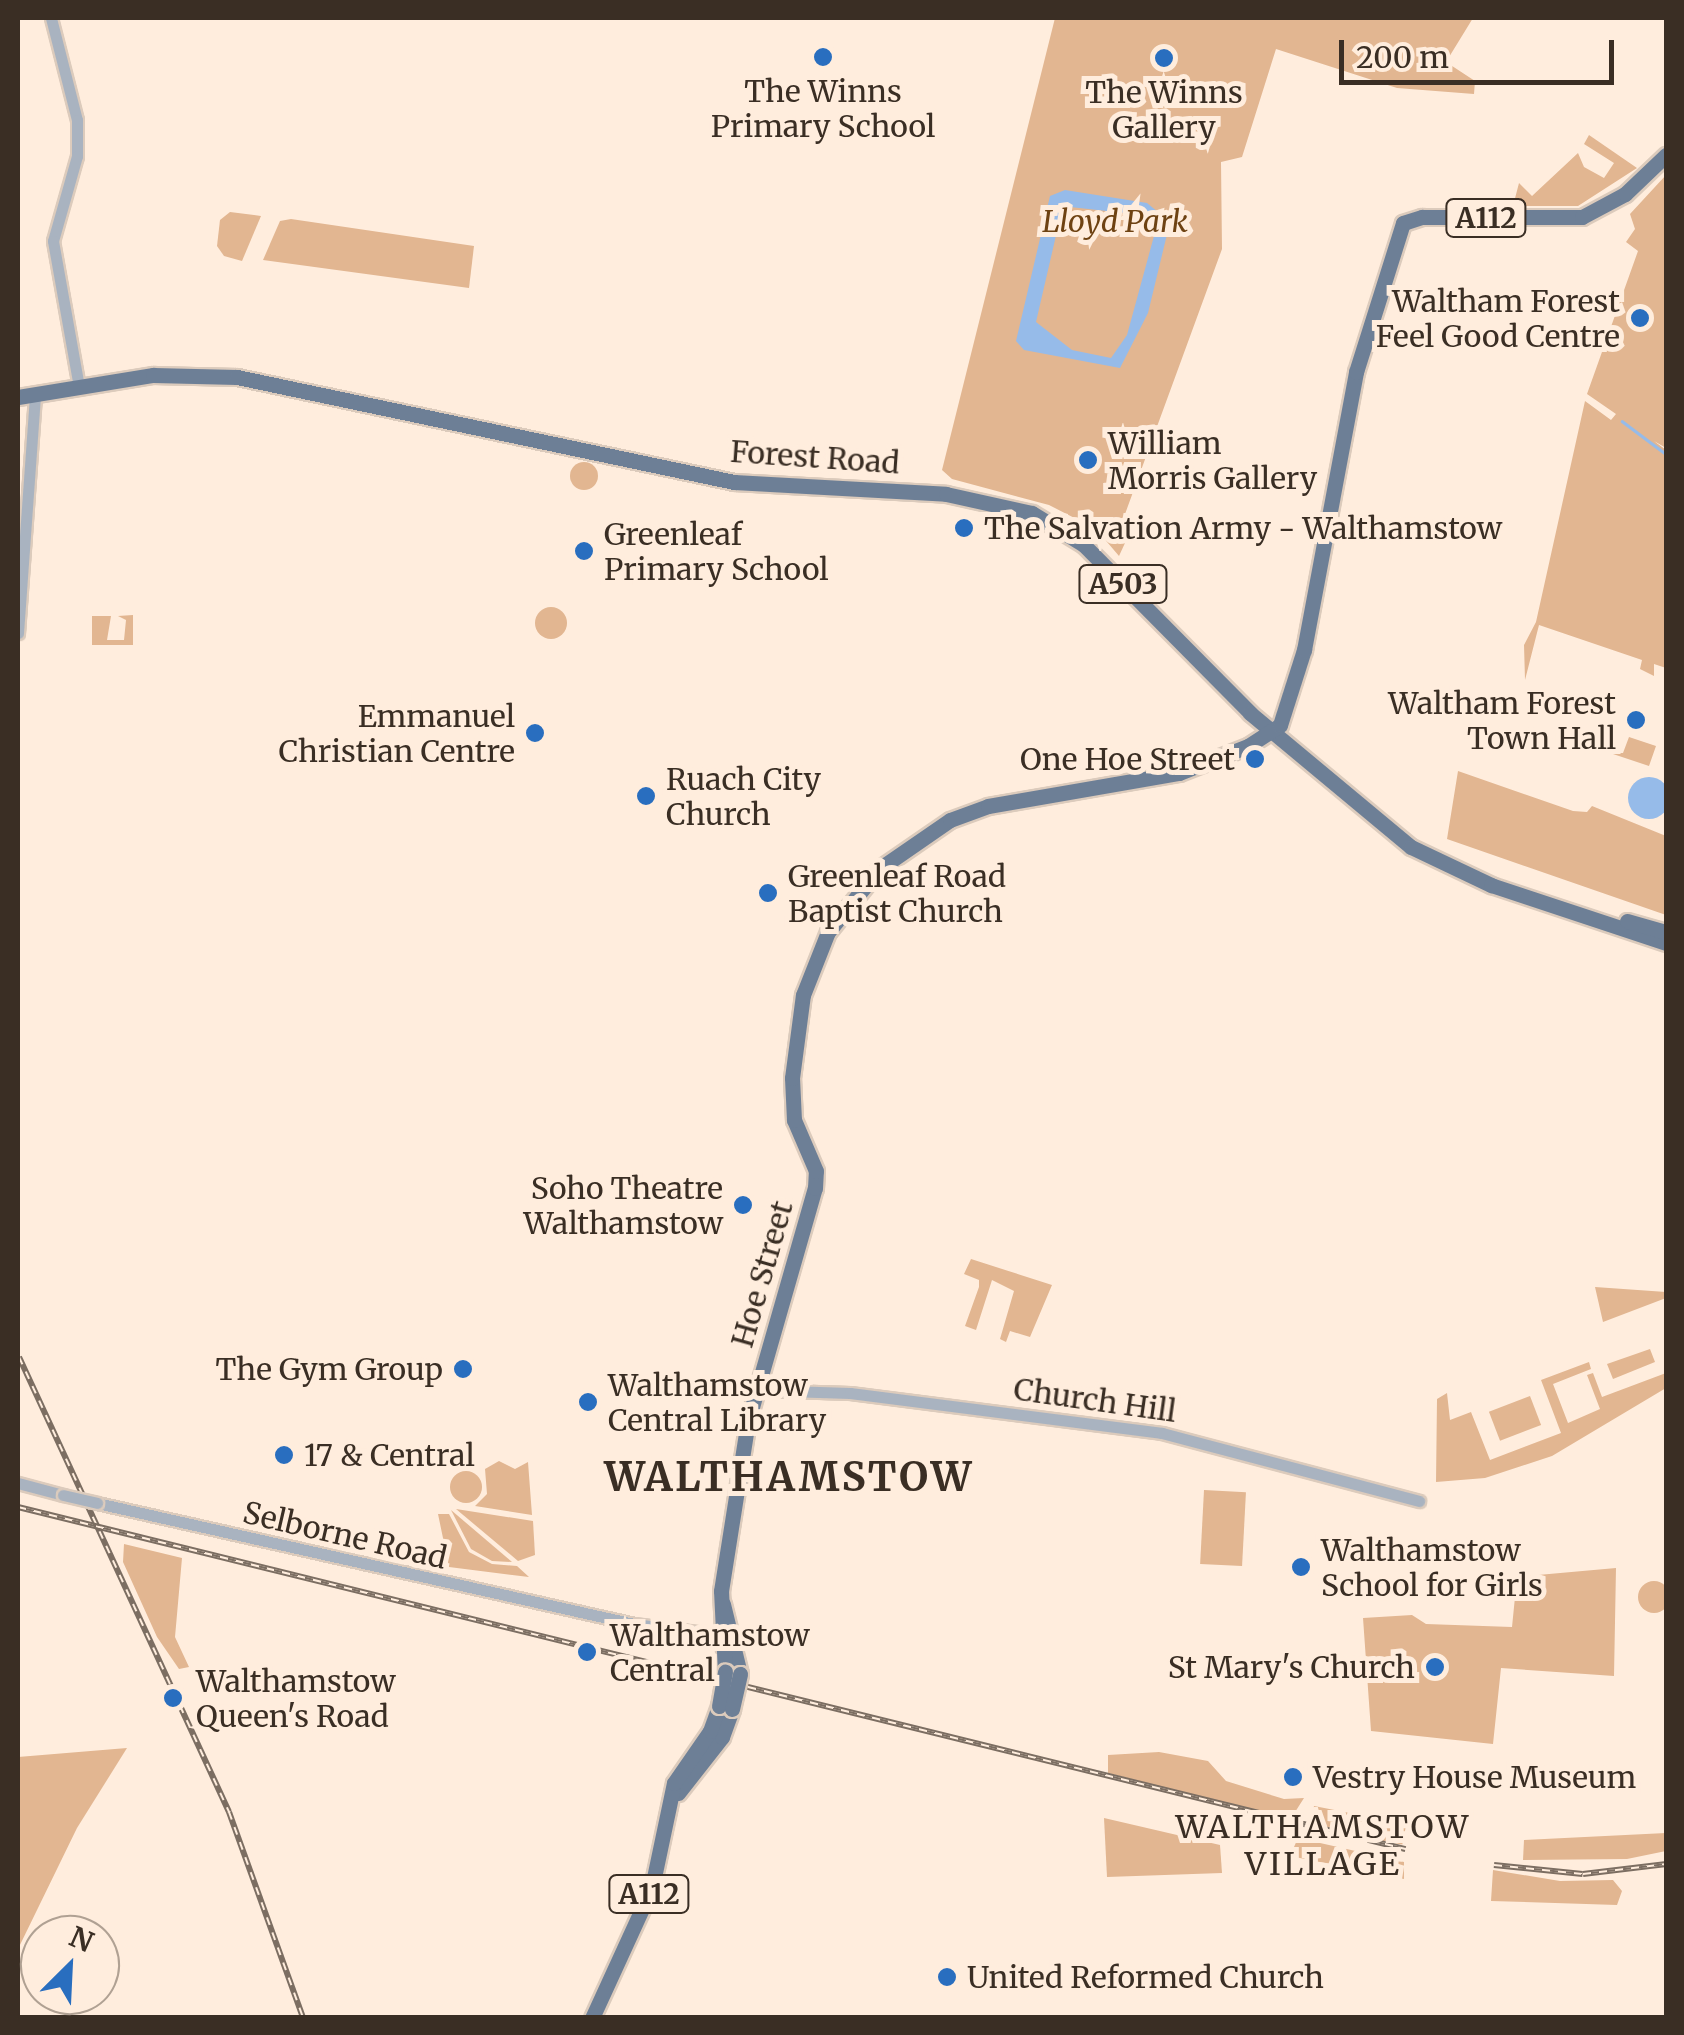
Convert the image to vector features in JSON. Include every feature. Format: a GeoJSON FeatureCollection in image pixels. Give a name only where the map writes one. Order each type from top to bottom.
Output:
{"type":"FeatureCollection","features":[{"type":"Feature","properties":{"kind":"main road","name":"A112"},"geometry":{"type":"LineString","coordinates":[[1271,732],[1290,708],[1353,384],[1402,224],[1422,216],[1582,217],[1614,202],[1666,155]]}},
{"type":"Feature","properties":{"kind":"main road","name":"Forest Road"},"geometry":{"type":"LineString","coordinates":[[26,396],[152,375],[246,378],[734,482],[946,494],[1032,512],[1084,546],[1271,732],[1411,847],[1485,879],[1666,944]]}},
{"type":"Feature","properties":{"kind":"main road","name":"Hoe Street"},"geometry":{"type":"LineString","coordinates":[[592,2018],[652,1887],[679,1783],[713,1738],[726,1708],[732,1673],[722,1600],[756,1390],[815,1188],[816,1171],[792,1106],[799,1015],[813,960],[848,901],[879,869],[962,815],[1179,772],[1271,732]]}},
{"type":"Feature","properties":{"kind":"main road","name":"Forest Road"},"geometry":{"type":"LineString","coordinates":[[1485,879],[1494,876],[1666,932]]}},
{"type":"Feature","properties":{"kind":"street"},"geometry":{"type":"LineString","coordinates":[[51,18],[78,120],[77,156],[53,241],[79,387]]}},
{"type":"Feature","properties":{"kind":"street"},"geometry":{"type":"LineString","coordinates":[[18,632],[26,396]]}},
{"type":"Feature","properties":{"kind":"street","name":"Church Hill"},"geometry":{"type":"LineString","coordinates":[[756,1390],[850,1393],[1162,1433],[1418,1502]]}},
{"type":"Feature","properties":{"kind":"street","name":"Selborne Road"},"geometry":{"type":"LineString","coordinates":[[18,1483],[664,1630],[729,1641]]}},
{"type":"Feature","properties":{"kind":"green space","name":"Lloyd Park"},"geometry":{"type":"Polygon","coordinates":[[[1055,18],[1473,18],[1446,62],[1475,81],[1474,94],[1397,88],[1276,49],[1242,157],[1221,162],[1222,249],[1121,525],[1131,530],[1119,556],[1096,529],[1049,505],[952,479],[942,470],[1055,18]]]}},
{"type":"Feature","properties":{"kind":"green space"},"geometry":{"type":"Polygon","coordinates":[[[1589,135],[1637,168],[1578,206],[1513,206],[1519,183],[1532,196],[1578,153],[1584,167],[1604,178],[1614,163],[1584,144],[1589,135]]]}},
{"type":"Feature","properties":{"kind":"green space"},"geometry":{"type":"Polygon","coordinates":[[[1666,175],[1666,448],[1654,441],[1666,450],[1666,668],[1654,664],[1654,676],[1640,669],[1642,660],[1539,625],[1525,680],[1524,645],[1536,622],[1585,401],[1611,420],[1616,414],[1587,394],[1638,251],[1626,242],[1635,229],[1630,214],[1666,175]]]}},
{"type":"Feature","properties":{"kind":"green space"},"geometry":{"type":"Polygon","coordinates":[[[230,212],[261,216],[242,261],[224,256],[217,246],[220,220],[230,212]]]}},
{"type":"Feature","properties":{"kind":"green space"},"geometry":{"type":"Polygon","coordinates":[[[291,219],[474,246],[469,288],[263,260],[280,221],[291,219]]]}},
{"type":"Feature","properties":{"kind":"green space"},"geometry":{"type":"Polygon","coordinates":[[[584,462],[594,466],[598,476],[594,486],[584,490],[574,486],[570,476],[574,466],[584,462]]]}},
{"type":"Feature","properties":{"kind":"green space"},"geometry":{"type":"Polygon","coordinates":[[[551,607],[562,612],[567,623],[562,634],[551,639],[540,634],[535,623],[540,612],[551,607]]]}},
{"type":"Feature","properties":{"kind":"green space"},"geometry":{"type":"Polygon","coordinates":[[[133,615],[133,645],[92,645],[92,616],[111,616],[107,640],[124,640],[126,620],[118,616],[133,615]]]}},
{"type":"Feature","properties":{"kind":"green space"},"geometry":{"type":"Polygon","coordinates":[[[1629,737],[1656,746],[1649,766],[1610,753],[1623,753],[1629,737]]]}},
{"type":"Feature","properties":{"kind":"green space"},"geometry":{"type":"Polygon","coordinates":[[[1458,771],[1573,811],[1587,812],[1592,806],[1666,836],[1666,915],[1447,839],[1458,771]]]}},
{"type":"Feature","properties":{"kind":"green space"},"geometry":{"type":"Polygon","coordinates":[[[971,1259],[1052,1285],[1030,1337],[1010,1331],[1006,1342],[1000,1339],[1014,1291],[992,1280],[976,1330],[965,1326],[979,1287],[979,1280],[964,1274],[971,1259]]]}},
{"type":"Feature","properties":{"kind":"green space"},"geometry":{"type":"Polygon","coordinates":[[[1595,1287],[1666,1292],[1666,1298],[1603,1322],[1595,1287]]]}},
{"type":"Feature","properties":{"kind":"green space"},"geometry":{"type":"Polygon","coordinates":[[[1650,1349],[1655,1362],[1613,1379],[1607,1364],[1650,1349]]]}},
{"type":"Feature","properties":{"kind":"green space"},"geometry":{"type":"Polygon","coordinates":[[[1589,1362],[1591,1369],[1553,1384],[1568,1423],[1600,1409],[1587,1375],[1593,1373],[1602,1397],[1666,1373],[1666,1388],[1552,1456],[1485,1478],[1436,1482],[1437,1399],[1447,1393],[1450,1420],[1471,1412],[1490,1460],[1561,1433],[1541,1380],[1589,1362]]]}},
{"type":"Feature","properties":{"kind":"green space"},"geometry":{"type":"Polygon","coordinates":[[[1530,1396],[1541,1425],[1500,1441],[1489,1412],[1530,1396]]]}},
{"type":"Feature","properties":{"kind":"green space"},"geometry":{"type":"Polygon","coordinates":[[[499,1461],[515,1469],[528,1462],[532,1515],[475,1506],[487,1494],[485,1469],[499,1461]]]}},
{"type":"Feature","properties":{"kind":"green space"},"geometry":{"type":"Polygon","coordinates":[[[466,1471],[477,1476],[482,1487],[477,1498],[466,1503],[455,1498],[450,1487],[455,1476],[466,1471]]]}},
{"type":"Feature","properties":{"kind":"green space"},"geometry":{"type":"Polygon","coordinates":[[[1204,1490],[1246,1492],[1242,1566],[1200,1564],[1204,1490]]]}},
{"type":"Feature","properties":{"kind":"green space"},"geometry":{"type":"Polygon","coordinates":[[[456,1509],[533,1521],[535,1555],[518,1561],[456,1509]]]}},
{"type":"Feature","properties":{"kind":"green space"},"geometry":{"type":"Polygon","coordinates":[[[451,1510],[512,1562],[492,1561],[471,1549],[451,1510]]]}},
{"type":"Feature","properties":{"kind":"green space"},"geometry":{"type":"Polygon","coordinates":[[[438,1514],[449,1514],[469,1552],[492,1564],[517,1566],[529,1577],[449,1567],[438,1514]]]}},
{"type":"Feature","properties":{"kind":"green space"},"geometry":{"type":"Polygon","coordinates":[[[124,1544],[182,1558],[175,1637],[189,1667],[179,1669],[157,1637],[123,1562],[124,1544]]]}},
{"type":"Feature","properties":{"kind":"green space"},"geometry":{"type":"Polygon","coordinates":[[[1616,1568],[1614,1676],[1501,1668],[1493,1744],[1371,1731],[1363,1618],[1412,1615],[1426,1624],[1512,1627],[1517,1577],[1616,1568]]]}},
{"type":"Feature","properties":{"kind":"green space"},"geometry":{"type":"Polygon","coordinates":[[[1654,1581],[1666,1585],[1670,1597],[1666,1609],[1654,1613],[1642,1609],[1638,1597],[1642,1585],[1654,1581]]]}},
{"type":"Feature","properties":{"kind":"green space"},"geometry":{"type":"Polygon","coordinates":[[[127,1748],[77,1828],[35,1915],[20,1915],[18,1949],[18,1757],[127,1748]]]}},
{"type":"Feature","properties":{"kind":"green space"},"geometry":{"type":"Polygon","coordinates":[[[1159,1752],[1208,1761],[1226,1781],[1284,1799],[1304,1798],[1290,1820],[1108,1773],[1108,1755],[1159,1752]]]}},
{"type":"Feature","properties":{"kind":"green space"},"geometry":{"type":"Polygon","coordinates":[[[1314,1806],[1406,1824],[1402,1845],[1310,1827],[1314,1806]]]}},
{"type":"Feature","properties":{"kind":"green space"},"geometry":{"type":"Polygon","coordinates":[[[1104,1818],[1220,1845],[1222,1873],[1107,1877],[1104,1818]]]}},
{"type":"Feature","properties":{"kind":"green space"},"geometry":{"type":"Polygon","coordinates":[[[1666,1833],[1666,1851],[1627,1859],[1523,1860],[1524,1840],[1666,1833]]]}},
{"type":"Feature","properties":{"kind":"green space"},"geometry":{"type":"Polygon","coordinates":[[[1298,1838],[1404,1862],[1404,1879],[1290,1856],[1298,1838]]]}},
{"type":"Feature","properties":{"kind":"green space"},"geometry":{"type":"Polygon","coordinates":[[[1493,1870],[1560,1881],[1613,1880],[1622,1891],[1617,1905],[1491,1901],[1493,1870]]]}},
{"type":"Feature","properties":{"kind":"water"},"geometry":{"type":"Polygon","coordinates":[[[1065,190],[1147,203],[1170,222],[1148,313],[1120,368],[1024,350],[1016,341],[1050,196],[1065,190]],[[1070,207],[1061,214],[1036,322],[1072,350],[1111,358],[1127,335],[1154,236],[1147,219],[1070,207]]]}},
{"type":"Feature","properties":{"kind":"water"},"geometry":{"type":"Polygon","coordinates":[[[1649,777],[1664,783],[1670,798],[1664,813],[1649,819],[1634,813],[1628,798],[1634,783],[1649,777]]]}},
{"type":"Feature","properties":{"kind":"waterway"},"geometry":{"type":"LineString","coordinates":[[1622,421],[1666,454]]}},
{"type":"Feature","properties":{"kind":"railway"},"geometry":{"type":"LineString","coordinates":[[19,1357],[229,1812],[303,2018]]}},
{"type":"Feature","properties":{"kind":"railway"},"geometry":{"type":"LineString","coordinates":[[18,1507],[1405,1849]]}},
{"type":"Feature","properties":{"kind":"railway"},"geometry":{"type":"LineString","coordinates":[[1494,1865],[1583,1874],[1666,1864]]}},
{"type":"Feature","properties":{"kind":"place","name":"The Winns Primary School"},"geometry":{"type":"Point","coordinates":[823,57]}},
{"type":"Feature","properties":{"kind":"place","name":"The Winns Gallery"},"geometry":{"type":"Point","coordinates":[1164,58]}},
{"type":"Feature","properties":{"kind":"place","name":"Waltham Forest Feel Good Centre"},"geometry":{"type":"Point","coordinates":[1640,318]}},
{"type":"Feature","properties":{"kind":"place","name":"William Morris Gallery"},"geometry":{"type":"Point","coordinates":[1088,460]}},
{"type":"Feature","properties":{"kind":"place","name":"The Salvation Army - Walthamstow"},"geometry":{"type":"Point","coordinates":[964,528]}},
{"type":"Feature","properties":{"kind":"place","name":"Greenleaf Primary School"},"geometry":{"type":"Point","coordinates":[584,551]}},
{"type":"Feature","properties":{"kind":"place","name":"Waltham Forest Town Hall"},"geometry":{"type":"Point","coordinates":[1636,720]}},
{"type":"Feature","properties":{"kind":"place","name":"Emmanuel Christian Centre"},"geometry":{"type":"Point","coordinates":[535,733]}},
{"type":"Feature","properties":{"kind":"place","name":"One Hoe Street"},"geometry":{"type":"Point","coordinates":[1255,759]}},
{"type":"Feature","properties":{"kind":"place","name":"Ruach City Church"},"geometry":{"type":"Point","coordinates":[646,796]}},
{"type":"Feature","properties":{"kind":"place","name":"Greenleaf Road Baptist Church"},"geometry":{"type":"Point","coordinates":[768,893]}},
{"type":"Feature","properties":{"kind":"place","name":"Soho Theatre Walthamstow"},"geometry":{"type":"Point","coordinates":[743,1205]}},
{"type":"Feature","properties":{"kind":"place","name":"The Gym Group"},"geometry":{"type":"Point","coordinates":[463,1369]}},
{"type":"Feature","properties":{"kind":"place","name":"Walthamstow Central Library"},"geometry":{"type":"Point","coordinates":[588,1402]}},
{"type":"Feature","properties":{"kind":"place","name":"17 & Central"},"geometry":{"type":"Point","coordinates":[284,1455]}},
{"type":"Feature","properties":{"kind":"place","name":"Walthamstow School for Girls"},"geometry":{"type":"Point","coordinates":[1301,1567]}},
{"type":"Feature","properties":{"kind":"place","name":"Walthamstow Central"},"geometry":{"type":"Point","coordinates":[587,1652]}},
{"type":"Feature","properties":{"kind":"place","name":"St Mary's Church"},"geometry":{"type":"Point","coordinates":[1435,1667]}},
{"type":"Feature","properties":{"kind":"place","name":"Walthamstow Queen's Road"},"geometry":{"type":"Point","coordinates":[173,1698]}},
{"type":"Feature","properties":{"kind":"place","name":"Vestry House Museum"},"geometry":{"type":"Point","coordinates":[1293,1777]}},
{"type":"Feature","properties":{"kind":"place","name":"United Reformed Church"},"geometry":{"type":"Point","coordinates":[947,1977]}},
{"type":"Feature","properties":{"kind":"district","name":"WALTHAMSTOW"},"geometry":{"type":"Point","coordinates":[789,1477]}},
{"type":"Feature","properties":{"kind":"district","name":"WALTHAMSTOW VILLAGE"},"geometry":{"type":"Point","coordinates":[1323,1846]}}]}
